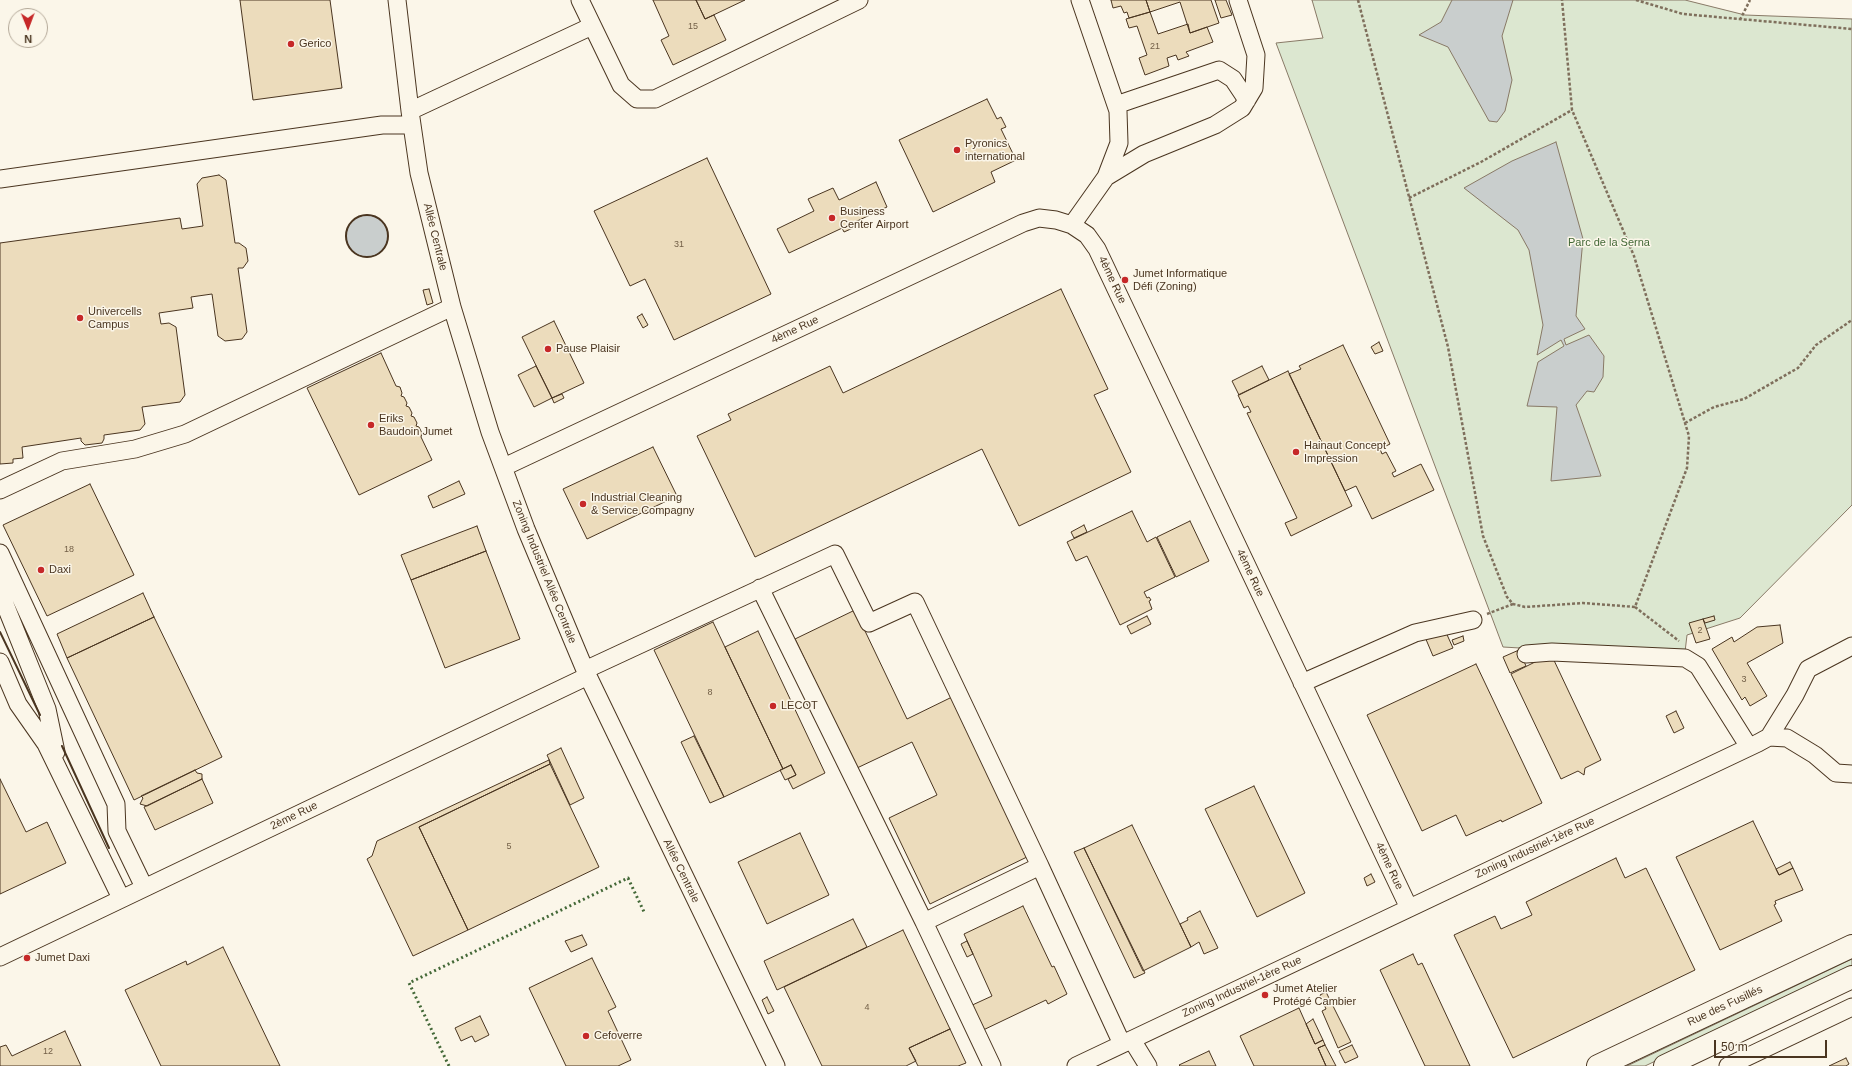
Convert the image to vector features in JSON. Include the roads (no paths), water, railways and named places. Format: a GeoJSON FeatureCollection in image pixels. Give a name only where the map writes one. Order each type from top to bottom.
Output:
{"type":"FeatureCollection","features":[{"type":"Feature","properties":{"kind":"highway","name":"Rue des Fusillés"},"geometry":{"type":"LineString","coordinates":[[1598,1066],[1852,946]]}},
{"type":"Feature","properties":{"kind":"highway"},"geometry":{"type":"LineString","coordinates":[[1665,1066],[1852,977]]}},
{"type":"Feature","properties":{"kind":"street","name":"Allée Centrale"},"geometry":{"type":"LineString","coordinates":[[397,0],[419,173],[452,307],[490,432],[504,467]]}},
{"type":"Feature","properties":{"kind":"street"},"geometry":{"type":"LineString","coordinates":[[580,0],[620,85],[637,99],[655,99],[859,0]]}},
{"type":"Feature","properties":{"kind":"street"},"geometry":{"type":"LineString","coordinates":[[1072,225],[1106,178],[1118,143],[1118,111],[1080,0]]}},
{"type":"Feature","properties":{"kind":"street"},"geometry":{"type":"LineString","coordinates":[[1106,178],[1144,154],[1215,125],[1242,108],[1254,88],[1256,55],[1238,0]]}},
{"type":"Feature","properties":{"kind":"street"},"geometry":{"type":"LineString","coordinates":[[0,179],[382,125],[411,118],[592,26]]}},
{"type":"Feature","properties":{"kind":"street"},"geometry":{"type":"LineString","coordinates":[[1116,105],[1220,70],[1233,78],[1247,100]]}},
{"type":"Feature","properties":{"kind":"street","name":"4ème Rue"},"geometry":{"type":"LineString","coordinates":[[504,467],[1023,223],[1038,218],[1056,220],[1072,225],[1086,235],[1096,249],[1408,908]]}},
{"type":"Feature","properties":{"kind":"street"},"geometry":{"type":"LineString","coordinates":[[0,490],[62,461],[135,449],[185,434],[452,307]]}},
{"type":"Feature","properties":{"kind":"street","name":"Zoning Industriel Allée Centrale"},"geometry":{"type":"LineString","coordinates":[[504,467],[526,529],[586,673]]}},
{"type":"Feature","properties":{"kind":"street","name":"2ème Rue"},"geometry":{"type":"LineString","coordinates":[[0,957],[760,588],[835,554],[870,623],[914,602],[1040,866]]}},
{"type":"Feature","properties":{"kind":"street"},"geometry":{"type":"LineString","coordinates":[[3,558],[0,592],[47,709],[60,772]]}},
{"type":"Feature","properties":{"kind":"street"},"geometry":{"type":"LineString","coordinates":[[3,558],[116,804],[117,831],[144,887]]}},
{"type":"Feature","properties":{"kind":"street"},"geometry":{"type":"LineString","coordinates":[[760,588],[924,922],[992,1066]]}},
{"type":"Feature","properties":{"kind":"street"},"geometry":{"type":"LineString","coordinates":[[1302,683],[1415,633],[1473,620]]}},
{"type":"Feature","properties":{"kind":"street"},"geometry":{"type":"LineString","coordinates":[[1852,646],[1808,670],[1795,695],[1769,736],[1786,738],[1815,755],[1836,773],[1852,774]]}},
{"type":"Feature","properties":{"kind":"street"},"geometry":{"type":"LineString","coordinates":[[1526,654],[1552,652],[1671,656],[1693,661],[1698,666],[1749,747]]}},
{"type":"Feature","properties":{"kind":"street"},"geometry":{"type":"LineString","coordinates":[[1,666],[18,704],[46,744],[122,898]]}},
{"type":"Feature","properties":{"kind":"street","name":"Allée Centrale"},"geometry":{"type":"LineString","coordinates":[[586,673],[776,1066]]}},
{"type":"Feature","properties":{"kind":"street","name":"Zoning Industriel-1ère Rue"},"geometry":{"type":"LineString","coordinates":[[1076,1066],[1749,747],[1769,736]]}},
{"type":"Feature","properties":{"kind":"street"},"geometry":{"type":"LineString","coordinates":[[924,922],[1040,866],[1127,1042],[1148,1066]]}},
{"type":"Feature","properties":{"kind":"street"},"geometry":{"type":"LineString","coordinates":[[1728,1066],[1852,1007]]}},
{"type":"Feature","properties":{"kind":"place","name":"Gerico"},"geometry":{"type":"Point","coordinates":[291,44]}},
{"type":"Feature","properties":{"kind":"place","name":"Pyronics international"},"geometry":{"type":"Point","coordinates":[957,150]}},
{"type":"Feature","properties":{"kind":"place","name":"Business Center Airport"},"geometry":{"type":"Point","coordinates":[832,218]}},
{"type":"Feature","properties":{"kind":"place","name":"Jumet Informatique Défi (Zoning)"},"geometry":{"type":"Point","coordinates":[1125,280]}},
{"type":"Feature","properties":{"kind":"place","name":"Univercells Campus"},"geometry":{"type":"Point","coordinates":[80,318]}},
{"type":"Feature","properties":{"kind":"place","name":"Pause Plaisir"},"geometry":{"type":"Point","coordinates":[548,349]}},
{"type":"Feature","properties":{"kind":"place","name":"Eriks Baudoin Jumet"},"geometry":{"type":"Point","coordinates":[371,425]}},
{"type":"Feature","properties":{"kind":"place","name":"Hainaut Concept Impression"},"geometry":{"type":"Point","coordinates":[1296,452]}},
{"type":"Feature","properties":{"kind":"place","name":"Industrial Cleaning & Service Compagny"},"geometry":{"type":"Point","coordinates":[583,504]}},
{"type":"Feature","properties":{"kind":"place","name":"Daxi"},"geometry":{"type":"Point","coordinates":[41,570]}},
{"type":"Feature","properties":{"kind":"place","name":"LECOT"},"geometry":{"type":"Point","coordinates":[773,706]}},
{"type":"Feature","properties":{"kind":"place","name":"Jumet Daxi"},"geometry":{"type":"Point","coordinates":[27,958]}},
{"type":"Feature","properties":{"kind":"place","name":"Jumet Atelier Protégé Cambier"},"geometry":{"type":"Point","coordinates":[1265,995]}},
{"type":"Feature","properties":{"kind":"place","name":"Cefoverre"},"geometry":{"type":"Point","coordinates":[586,1036]}},
{"type":"Feature","properties":{"kind":"park label","name":"Parc de la Serna"},"geometry":{"type":"Point","coordinates":[1609,243]}}]}
